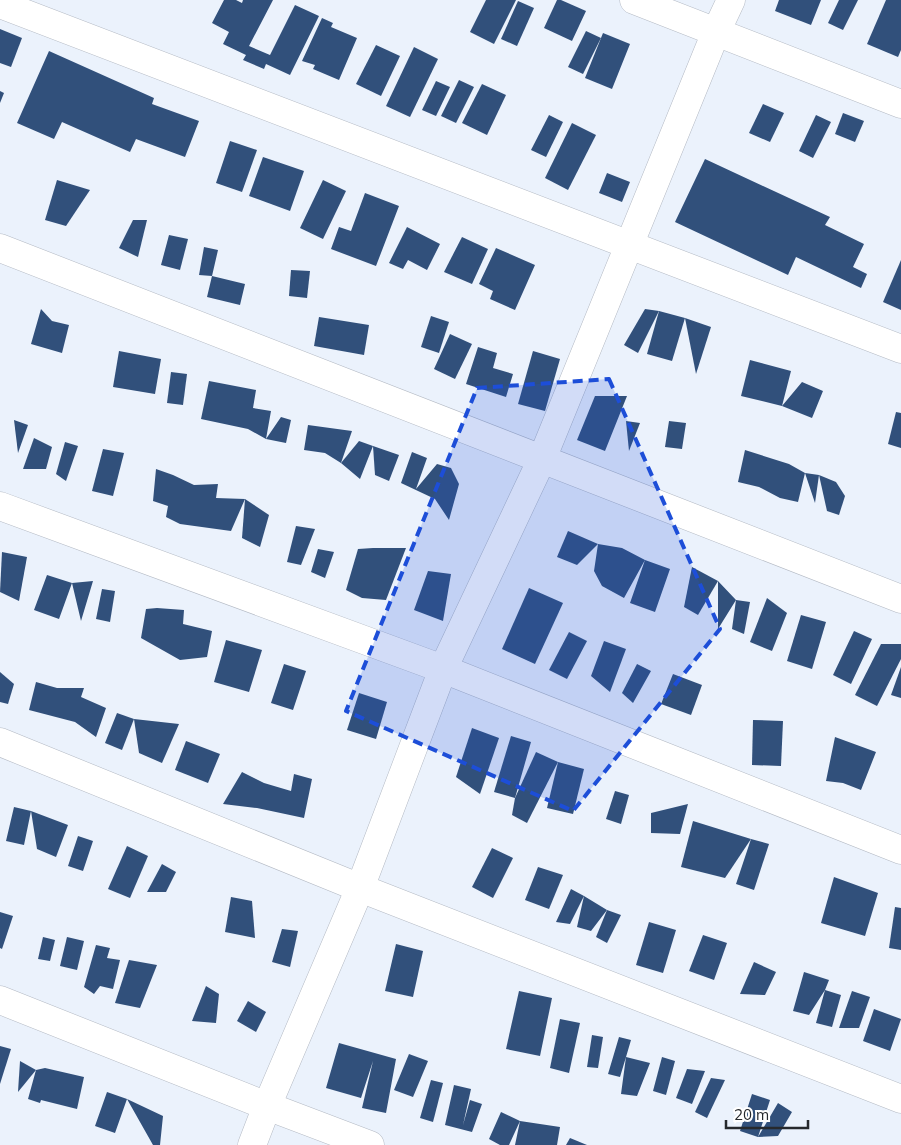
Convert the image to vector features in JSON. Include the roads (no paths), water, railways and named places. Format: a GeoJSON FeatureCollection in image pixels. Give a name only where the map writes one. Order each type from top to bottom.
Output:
{"type":"FeatureCollection","features":[{"type":"Feature","properties":{"kind":"street"},"geometry":{"type":"LineString","coordinates":[[634,0],[901,104]]}},
{"type":"Feature","properties":{"kind":"street"},"geometry":{"type":"LineString","coordinates":[[252,1145],[360,888],[443,669],[542,459],[716,32],[731,0]]}},
{"type":"Feature","properties":{"kind":"street"},"geometry":{"type":"LineString","coordinates":[[0,4],[901,349]]}},
{"type":"Feature","properties":{"kind":"street"},"geometry":{"type":"LineString","coordinates":[[0,248],[901,599]]}},
{"type":"Feature","properties":{"kind":"street"},"geometry":{"type":"LineString","coordinates":[[0,506],[443,669],[901,850]]}},
{"type":"Feature","properties":{"kind":"street"},"geometry":{"type":"LineString","coordinates":[[0,742],[360,888],[901,1099]]}},
{"type":"Feature","properties":{"kind":"street"},"geometry":{"type":"LineString","coordinates":[[0,1000],[370,1145]]}}]}
